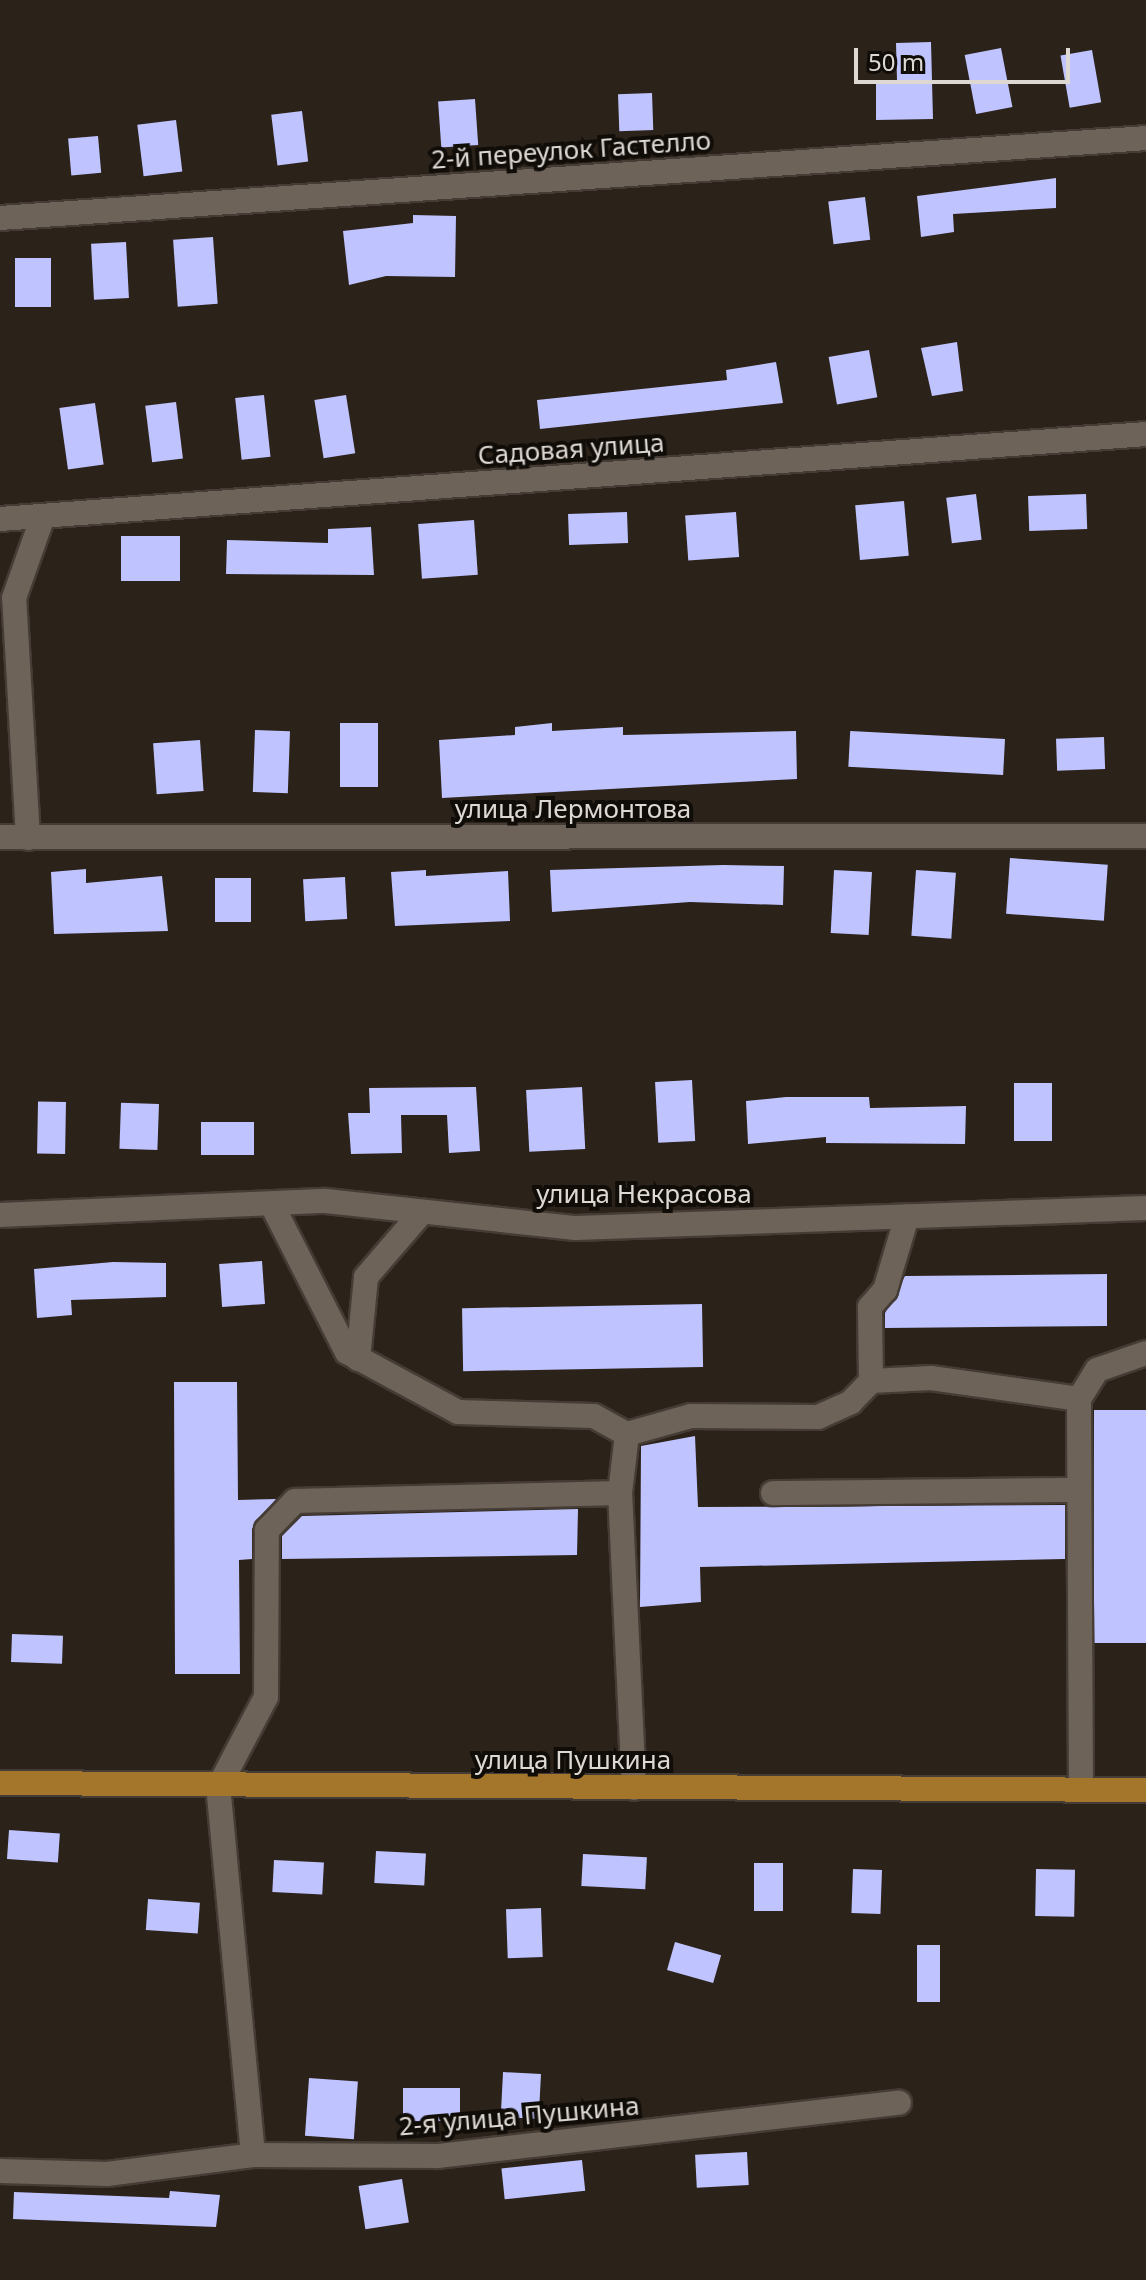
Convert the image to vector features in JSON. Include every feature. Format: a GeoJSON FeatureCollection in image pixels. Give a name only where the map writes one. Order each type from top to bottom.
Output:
{"type":"FeatureCollection","features":[{"type":"Feature","properties":{"kind":"main road","name":"улица Пушкина"},"geometry":{"type":"LineString","coordinates":[[0,1783],[218,1788],[1146,1790]]}},
{"type":"Feature","properties":{"kind":"street","name":"2-й переулок Гастелло"},"geometry":{"type":"LineString","coordinates":[[0,218],[1146,138]]}},
{"type":"Feature","properties":{"kind":"street","name":"Садовая улица"},"geometry":{"type":"LineString","coordinates":[[0,519],[1146,434]]}},
{"type":"Feature","properties":{"kind":"street"},"geometry":{"type":"LineString","coordinates":[[28,838],[14,598],[43,516]]}},
{"type":"Feature","properties":{"kind":"street","name":"улица Лермонтова"},"geometry":{"type":"LineString","coordinates":[[0,837],[1146,836]]}},
{"type":"Feature","properties":{"kind":"street","name":"улица Некрасова"},"geometry":{"type":"LineString","coordinates":[[0,1215],[326,1201],[576,1228],[1146,1208]]}},
{"type":"Feature","properties":{"kind":"street"},"geometry":{"type":"LineString","coordinates":[[272,1205],[347,1352],[458,1412],[594,1416],[627,1434],[691,1416],[818,1417],[851,1402],[871,1381],[931,1378],[1079,1399]]}},
{"type":"Feature","properties":{"kind":"street"},"geometry":{"type":"LineString","coordinates":[[358,1359],[366,1277],[422,1212]]}},
{"type":"Feature","properties":{"kind":"street"},"geometry":{"type":"LineString","coordinates":[[871,1381],[870,1307],[885,1290],[907,1216]]}},
{"type":"Feature","properties":{"kind":"street"},"geometry":{"type":"LineString","coordinates":[[1081,1790],[1074,1490],[1079,1399],[1097,1370],[1146,1353]]}},
{"type":"Feature","properties":{"kind":"street"},"geometry":{"type":"LineString","coordinates":[[627,1434],[620,1493],[634,1788]]}},
{"type":"Feature","properties":{"kind":"street"},"geometry":{"type":"LineString","coordinates":[[773,1493],[1074,1490]]}},
{"type":"Feature","properties":{"kind":"street"},"geometry":{"type":"LineString","coordinates":[[253,2155],[218,1788],[266,1697],[267,1530],[295,1501],[620,1493]]}},
{"type":"Feature","properties":{"kind":"street","name":"2-я улица Пушкина"},"geometry":{"type":"LineString","coordinates":[[0,2171],[107,2174],[253,2155],[438,2156],[899,2103]]}},
{"type":"Feature","properties":{"kind":"building"},"geometry":{"type":"Polygon","coordinates":[[[931,42],[933,119],[876,120],[876,81],[897,81],[896,43],[931,42]]]}},
{"type":"Feature","properties":{"kind":"building"},"geometry":{"type":"Polygon","coordinates":[[[1001,48],[1012,107],[976,114],[965,55],[1001,48]]]}},
{"type":"Feature","properties":{"kind":"building"},"geometry":{"type":"Polygon","coordinates":[[[1092,50],[1101,102],[1070,108],[1060,56],[1092,50]]]}},
{"type":"Feature","properties":{"kind":"building"},"geometry":{"type":"Polygon","coordinates":[[[652,93],[653,130],[619,131],[618,94],[652,93]]]}},
{"type":"Feature","properties":{"kind":"building"},"geometry":{"type":"Polygon","coordinates":[[[475,99],[478,145],[441,147],[438,102],[475,99]]]}},
{"type":"Feature","properties":{"kind":"building"},"geometry":{"type":"Polygon","coordinates":[[[302,111],[308,162],[277,165],[271,115],[302,111]]]}},
{"type":"Feature","properties":{"kind":"building"},"geometry":{"type":"Polygon","coordinates":[[[176,120],[182,172],[144,176],[137,125],[176,120]]]}},
{"type":"Feature","properties":{"kind":"building"},"geometry":{"type":"Polygon","coordinates":[[[98,136],[101,173],[71,175],[68,139],[98,136]]]}},
{"type":"Feature","properties":{"kind":"building"},"geometry":{"type":"Polygon","coordinates":[[[1056,178],[1056,208],[953,214],[954,232],[921,237],[917,196],[1056,178]]]}},
{"type":"Feature","properties":{"kind":"building"},"geometry":{"type":"Polygon","coordinates":[[[865,197],[870,240],[834,244],[828,202],[865,197]]]}},
{"type":"Feature","properties":{"kind":"building"},"geometry":{"type":"Polygon","coordinates":[[[413,215],[456,216],[455,277],[386,276],[349,285],[343,231],[413,223],[413,215]]]}},
{"type":"Feature","properties":{"kind":"building"},"geometry":{"type":"Polygon","coordinates":[[[213,237],[218,304],[178,307],[173,240],[213,237]]]}},
{"type":"Feature","properties":{"kind":"building"},"geometry":{"type":"Polygon","coordinates":[[[126,242],[129,298],[94,300],[91,244],[126,242]]]}},
{"type":"Feature","properties":{"kind":"building"},"geometry":{"type":"Polygon","coordinates":[[[15,258],[51,258],[51,307],[15,307],[15,258]]]}},
{"type":"Feature","properties":{"kind":"building"},"geometry":{"type":"Polygon","coordinates":[[[957,342],[963,391],[932,396],[921,348],[957,342]]]}},
{"type":"Feature","properties":{"kind":"building"},"geometry":{"type":"Polygon","coordinates":[[[869,350],[877,397],[837,404],[829,357],[869,350]]]}},
{"type":"Feature","properties":{"kind":"building"},"geometry":{"type":"Polygon","coordinates":[[[776,362],[783,403],[540,429],[537,400],[727,380],[726,370],[776,362]]]}},
{"type":"Feature","properties":{"kind":"building"},"geometry":{"type":"Polygon","coordinates":[[[264,395],[270,457],[242,460],[235,398],[264,395]]]}},
{"type":"Feature","properties":{"kind":"building"},"geometry":{"type":"Polygon","coordinates":[[[346,395],[355,453],[324,458],[314,400],[346,395]]]}},
{"type":"Feature","properties":{"kind":"building"},"geometry":{"type":"Polygon","coordinates":[[[176,402],[183,459],[152,462],[145,406],[176,402]]]}},
{"type":"Feature","properties":{"kind":"building"},"geometry":{"type":"Polygon","coordinates":[[[95,403],[104,464],[68,469],[59,408],[95,403]]]}},
{"type":"Feature","properties":{"kind":"building"},"geometry":{"type":"Polygon","coordinates":[[[976,494],[982,540],[952,543],[946,498],[976,494]]]}},
{"type":"Feature","properties":{"kind":"building"},"geometry":{"type":"Polygon","coordinates":[[[1086,494],[1087,529],[1029,531],[1028,496],[1086,494]]]}},
{"type":"Feature","properties":{"kind":"building"},"geometry":{"type":"Polygon","coordinates":[[[904,501],[909,556],[860,560],[855,505],[904,501]]]}},
{"type":"Feature","properties":{"kind":"building"},"geometry":{"type":"Polygon","coordinates":[[[627,512],[628,543],[569,545],[568,514],[627,512]]]}},
{"type":"Feature","properties":{"kind":"building"},"geometry":{"type":"Polygon","coordinates":[[[736,512],[739,557],[688,560],[685,516],[736,512]]]}},
{"type":"Feature","properties":{"kind":"building"},"geometry":{"type":"Polygon","coordinates":[[[474,520],[478,575],[422,579],[418,524],[474,520]]]}},
{"type":"Feature","properties":{"kind":"building"},"geometry":{"type":"Polygon","coordinates":[[[371,527],[374,575],[226,574],[227,540],[328,543],[328,529],[371,527]]]}},
{"type":"Feature","properties":{"kind":"building"},"geometry":{"type":"Polygon","coordinates":[[[121,536],[180,536],[180,581],[121,581],[121,536]]]}},
{"type":"Feature","properties":{"kind":"building"},"geometry":{"type":"Polygon","coordinates":[[[340,723],[378,723],[378,787],[340,787],[340,723]]]}},
{"type":"Feature","properties":{"kind":"building"},"geometry":{"type":"Polygon","coordinates":[[[552,723],[552,731],[623,727],[623,735],[796,731],[797,779],[442,798],[439,740],[515,735],[515,727],[552,723]]]}},
{"type":"Feature","properties":{"kind":"building"},"geometry":{"type":"Polygon","coordinates":[[[255,730],[290,731],[288,793],[253,792],[255,730]]]}},
{"type":"Feature","properties":{"kind":"building"},"geometry":{"type":"Polygon","coordinates":[[[850,731],[1005,739],[1003,775],[848,767],[850,731]]]}},
{"type":"Feature","properties":{"kind":"building"},"geometry":{"type":"Polygon","coordinates":[[[1104,737],[1105,769],[1057,771],[1056,739],[1104,737]]]}},
{"type":"Feature","properties":{"kind":"building"},"geometry":{"type":"Polygon","coordinates":[[[200,740],[204,791],[157,794],[153,743],[200,740]]]}},
{"type":"Feature","properties":{"kind":"building"},"geometry":{"type":"Polygon","coordinates":[[[1010,858],[1108,865],[1104,921],[1006,914],[1010,858]]]}},
{"type":"Feature","properties":{"kind":"building"},"geometry":{"type":"Polygon","coordinates":[[[784,866],[783,905],[690,902],[552,912],[550,870],[784,866]]]}},
{"type":"Feature","properties":{"kind":"building"},"geometry":{"type":"Polygon","coordinates":[[[86,869],[86,883],[162,876],[168,931],[54,934],[51,872],[86,869]]]}},
{"type":"Feature","properties":{"kind":"building"},"geometry":{"type":"Polygon","coordinates":[[[426,870],[426,876],[508,871],[510,921],[395,926],[391,872],[426,870]]]}},
{"type":"Feature","properties":{"kind":"building"},"geometry":{"type":"Polygon","coordinates":[[[834,870],[872,872],[869,935],[831,933],[834,870]]]}},
{"type":"Feature","properties":{"kind":"building"},"geometry":{"type":"Polygon","coordinates":[[[916,870],[956,873],[951,939],[911,936],[916,870]]]}},
{"type":"Feature","properties":{"kind":"building"},"geometry":{"type":"Polygon","coordinates":[[[345,877],[347,919],[305,921],[303,879],[345,877]]]}},
{"type":"Feature","properties":{"kind":"building"},"geometry":{"type":"Polygon","coordinates":[[[215,878],[251,878],[251,922],[215,922],[215,878]]]}},
{"type":"Feature","properties":{"kind":"building"},"geometry":{"type":"Polygon","coordinates":[[[692,1080],[695,1141],[658,1143],[655,1082],[692,1080]]]}},
{"type":"Feature","properties":{"kind":"building"},"geometry":{"type":"Polygon","coordinates":[[[1014,1083],[1052,1083],[1052,1141],[1014,1141],[1014,1083]]]}},
{"type":"Feature","properties":{"kind":"building"},"geometry":{"type":"Polygon","coordinates":[[[476,1087],[480,1151],[449,1153],[447,1115],[401,1115],[402,1153],[351,1154],[348,1113],[370,1113],[369,1088],[476,1087]]]}},
{"type":"Feature","properties":{"kind":"building"},"geometry":{"type":"Polygon","coordinates":[[[582,1087],[585,1149],[529,1152],[526,1090],[582,1087]]]}},
{"type":"Feature","properties":{"kind":"building"},"geometry":{"type":"Polygon","coordinates":[[[786,1097],[869,1097],[870,1108],[966,1106],[965,1144],[826,1143],[826,1137],[748,1144],[746,1101],[786,1097]]]}},
{"type":"Feature","properties":{"kind":"building"},"geometry":{"type":"Polygon","coordinates":[[[38,1102],[66,1102],[65,1154],[37,1154],[38,1102]]]}},
{"type":"Feature","properties":{"kind":"building"},"geometry":{"type":"Polygon","coordinates":[[[121,1103],[159,1104],[157,1150],[119,1149],[121,1103]]]}},
{"type":"Feature","properties":{"kind":"building"},"geometry":{"type":"Polygon","coordinates":[[[201,1122],[254,1122],[254,1155],[201,1155],[201,1122]]]}},
{"type":"Feature","properties":{"kind":"building"},"geometry":{"type":"Polygon","coordinates":[[[262,1261],[265,1304],[222,1307],[219,1264],[262,1261]]]}},
{"type":"Feature","properties":{"kind":"building"},"geometry":{"type":"Polygon","coordinates":[[[113,1262],[166,1263],[166,1297],[71,1300],[72,1315],[37,1318],[34,1269],[113,1262]]]}},
{"type":"Feature","properties":{"kind":"building"},"geometry":{"type":"Polygon","coordinates":[[[1107,1274],[1107,1326],[885,1328],[885,1313],[905,1276],[1107,1274]]]}},
{"type":"Feature","properties":{"kind":"building"},"geometry":{"type":"Polygon","coordinates":[[[702,1304],[703,1367],[463,1371],[462,1308],[702,1304]]]}},
{"type":"Feature","properties":{"kind":"building"},"geometry":{"type":"Polygon","coordinates":[[[174,1382],[237,1382],[238,1500],[276,1499],[252,1529],[252,1559],[239,1560],[240,1674],[175,1674],[174,1382]]]}},
{"type":"Feature","properties":{"kind":"building"},"geometry":{"type":"Polygon","coordinates":[[[1094,1410],[1146,1410],[1146,1643],[1094,1643],[1094,1410]]]}},
{"type":"Feature","properties":{"kind":"building"},"geometry":{"type":"Polygon","coordinates":[[[695,1436],[698,1507],[1065,1505],[1065,1559],[700,1567],[701,1602],[640,1607],[641,1446],[695,1436]]]}},
{"type":"Feature","properties":{"kind":"building"},"geometry":{"type":"Polygon","coordinates":[[[578,1509],[577,1555],[282,1559],[282,1536],[302,1516],[578,1509]]]}},
{"type":"Feature","properties":{"kind":"building"},"geometry":{"type":"Polygon","coordinates":[[[12,1634],[63,1636],[62,1664],[11,1662],[12,1634]]]}},
{"type":"Feature","properties":{"kind":"building"},"geometry":{"type":"Polygon","coordinates":[[[9,1830],[60,1834],[58,1862],[7,1859],[9,1830]]]}},
{"type":"Feature","properties":{"kind":"building"},"geometry":{"type":"Polygon","coordinates":[[[376,1851],[426,1854],[424,1886],[374,1883],[376,1851]]]}},
{"type":"Feature","properties":{"kind":"building"},"geometry":{"type":"Polygon","coordinates":[[[583,1854],[647,1857],[645,1889],[581,1886],[583,1854]]]}},
{"type":"Feature","properties":{"kind":"building"},"geometry":{"type":"Polygon","coordinates":[[[274,1860],[324,1863],[322,1895],[272,1892],[274,1860]]]}},
{"type":"Feature","properties":{"kind":"building"},"geometry":{"type":"Polygon","coordinates":[[[754,1863],[783,1863],[783,1911],[754,1911],[754,1863]]]}},
{"type":"Feature","properties":{"kind":"building"},"geometry":{"type":"Polygon","coordinates":[[[853,1869],[882,1870],[880,1914],[851,1913],[853,1869]]]}},
{"type":"Feature","properties":{"kind":"building"},"geometry":{"type":"Polygon","coordinates":[[[1036,1869],[1075,1870],[1074,1917],[1035,1916],[1036,1869]]]}},
{"type":"Feature","properties":{"kind":"building"},"geometry":{"type":"Polygon","coordinates":[[[148,1899],[200,1903],[198,1934],[146,1930],[148,1899]]]}},
{"type":"Feature","properties":{"kind":"building"},"geometry":{"type":"Polygon","coordinates":[[[541,1908],[543,1957],[508,1958],[506,1909],[541,1908]]]}},
{"type":"Feature","properties":{"kind":"building"},"geometry":{"type":"Polygon","coordinates":[[[675,1942],[721,1955],[713,1983],[667,1970],[675,1942]]]}},
{"type":"Feature","properties":{"kind":"building"},"geometry":{"type":"Polygon","coordinates":[[[917,1945],[940,1945],[940,2002],[917,2002],[917,1945]]]}},
{"type":"Feature","properties":{"kind":"building"},"geometry":{"type":"Polygon","coordinates":[[[503,2072],[541,2074],[539,2119],[501,2117],[503,2072]]]}},
{"type":"Feature","properties":{"kind":"building"},"geometry":{"type":"Polygon","coordinates":[[[309,2078],[358,2081],[354,2139],[305,2136],[309,2078]]]}},
{"type":"Feature","properties":{"kind":"building"},"geometry":{"type":"Polygon","coordinates":[[[403,2088],[460,2088],[460,2121],[403,2121],[403,2088]]]}},
{"type":"Feature","properties":{"kind":"building"},"geometry":{"type":"Polygon","coordinates":[[[747,2152],[749,2185],[697,2188],[695,2155],[747,2152]]]}},
{"type":"Feature","properties":{"kind":"building"},"geometry":{"type":"Polygon","coordinates":[[[582,2160],[585,2191],[505,2199],[501,2168],[582,2160]]]}},
{"type":"Feature","properties":{"kind":"building"},"geometry":{"type":"Polygon","coordinates":[[[402,2179],[409,2222],[365,2229],[359,2186],[402,2179]]]}},
{"type":"Feature","properties":{"kind":"building"},"geometry":{"type":"Polygon","coordinates":[[[170,2191],[220,2195],[216,2227],[13,2219],[14,2192],[169,2198],[170,2191]]]}}]}
